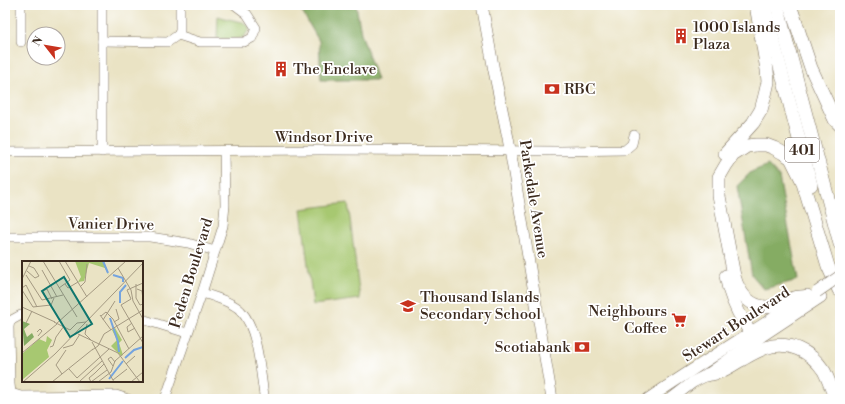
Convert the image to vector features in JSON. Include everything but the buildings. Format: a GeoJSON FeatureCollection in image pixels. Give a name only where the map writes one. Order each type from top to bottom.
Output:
{"type":"FeatureCollection","features":[{"type":"Feature","properties":{"kind":"highway"},"geometry":{"type":"LineString","coordinates":[[754,336],[746,325],[728,288],[713,200],[712,184],[716,167],[721,159],[753,123],[761,110],[765,95],[768,82],[767,70],[756,5]]}},
{"type":"Feature","properties":{"kind":"highway","name":"401"},"geometry":{"type":"LineString","coordinates":[[764,5],[840,290]]}},
{"type":"Feature","properties":{"kind":"highway","name":"401"},"geometry":{"type":"LineString","coordinates":[[777,5],[840,244]]}},
{"type":"Feature","properties":{"kind":"highway"},"geometry":{"type":"LineString","coordinates":[[790,5],[812,68],[835,120],[840,125]]}},
{"type":"Feature","properties":{"kind":"highway"},"geometry":{"type":"LineString","coordinates":[[815,295],[796,298],[764,308],[756,306],[749,301],[738,288],[734,276],[719,196],[719,177],[733,155],[747,146],[766,145],[779,150],[790,158],[802,180],[828,266],[840,290]]}},
{"type":"Feature","properties":{"kind":"highway"},"geometry":{"type":"LineString","coordinates":[[706,375],[719,372],[766,348],[792,346],[806,353],[818,364],[824,372],[836,399]]}},
{"type":"Feature","properties":{"kind":"main road","name":"Parkedale Avenue"},"geometry":{"type":"LineString","coordinates":[[482,5],[510,151],[552,399]]}},
{"type":"Feature","properties":{"kind":"main road","name":"Stewart Boulevard"},"geometry":{"type":"LineString","coordinates":[[648,399],[661,396],[754,336],[815,295],[840,276]]}},
{"type":"Feature","properties":{"kind":"main road","name":"Stewart Boulevard"},"geometry":{"type":"LineString","coordinates":[[815,295],[840,290]]}},
{"type":"Feature","properties":{"kind":"main road","name":"Stewart Boulevard"},"geometry":{"type":"LineString","coordinates":[[671,399],[693,382],[706,375],[754,336]]}},
{"type":"Feature","properties":{"kind":"street"},"geometry":{"type":"LineString","coordinates":[[21,5],[21,42]]}},
{"type":"Feature","properties":{"kind":"street"},"geometry":{"type":"LineString","coordinates":[[102,5],[102,152]]}},
{"type":"Feature","properties":{"kind":"street"},"geometry":{"type":"LineString","coordinates":[[102,41],[168,42],[178,35],[180,30],[180,5]]}},
{"type":"Feature","properties":{"kind":"street"},"geometry":{"type":"LineString","coordinates":[[178,35],[200,42],[244,42],[252,38],[256,28],[248,14],[235,5]]}},
{"type":"Feature","properties":{"kind":"street","name":"Windsor Drive"},"geometry":{"type":"LineString","coordinates":[[5,152],[625,150],[632,144],[634,135]]}},
{"type":"Feature","properties":{"kind":"street","name":"Peden Boulevard"},"geometry":{"type":"LineString","coordinates":[[165,399],[202,293],[222,226],[225,205],[224,151]]}},
{"type":"Feature","properties":{"kind":"street","name":"Vanier Drive"},"geometry":{"type":"LineString","coordinates":[[5,237],[150,236],[188,243],[215,252]]}},
{"type":"Feature","properties":{"kind":"street"},"geometry":{"type":"LineString","coordinates":[[202,293],[218,298],[240,310],[250,323],[255,340],[264,395],[263,399]]}},
{"type":"Feature","properties":{"kind":"street"},"geometry":{"type":"LineString","coordinates":[[22,315],[10,321],[9,328],[10,384],[12,393],[21,396],[116,395],[128,399]]}},
{"type":"Feature","properties":{"kind":"street"},"geometry":{"type":"LineString","coordinates":[[143,319],[187,333]]}},
{"type":"Feature","properties":{"kind":"green space"},"geometry":{"type":"Polygon","coordinates":[[[298,5],[356,5],[361,33],[377,80],[321,80],[319,41],[298,5]]]}},
{"type":"Feature","properties":{"kind":"green space"},"geometry":{"type":"Polygon","coordinates":[[[218,16],[243,22],[250,28],[244,37],[238,39],[217,39],[218,16]]]}},
{"type":"Feature","properties":{"kind":"green space"},"geometry":{"type":"Polygon","coordinates":[[[768,165],[779,177],[798,280],[764,289],[752,275],[737,186],[751,172],[768,165]]]}},
{"type":"Feature","properties":{"kind":"green space"},"geometry":{"type":"Polygon","coordinates":[[[348,203],[360,299],[313,305],[301,209],[348,203]]]}},
{"type":"Feature","properties":{"kind":"place","name":"1000 Islands Plaza"},"geometry":{"type":"Point","coordinates":[681,36]}},
{"type":"Feature","properties":{"kind":"place","name":"The Enclave"},"geometry":{"type":"Point","coordinates":[281,69]}},
{"type":"Feature","properties":{"kind":"place","name":"RBC"},"geometry":{"type":"Point","coordinates":[552,89]}},
{"type":"Feature","properties":{"kind":"place","name":"Thousand Islands Secondary School"},"geometry":{"type":"Point","coordinates":[408,306]}},
{"type":"Feature","properties":{"kind":"place","name":"Neighbours Coffee"},"geometry":{"type":"Point","coordinates":[679,320]}},
{"type":"Feature","properties":{"kind":"place","name":"Scotiabank"},"geometry":{"type":"Point","coordinates":[582,347]}}]}
